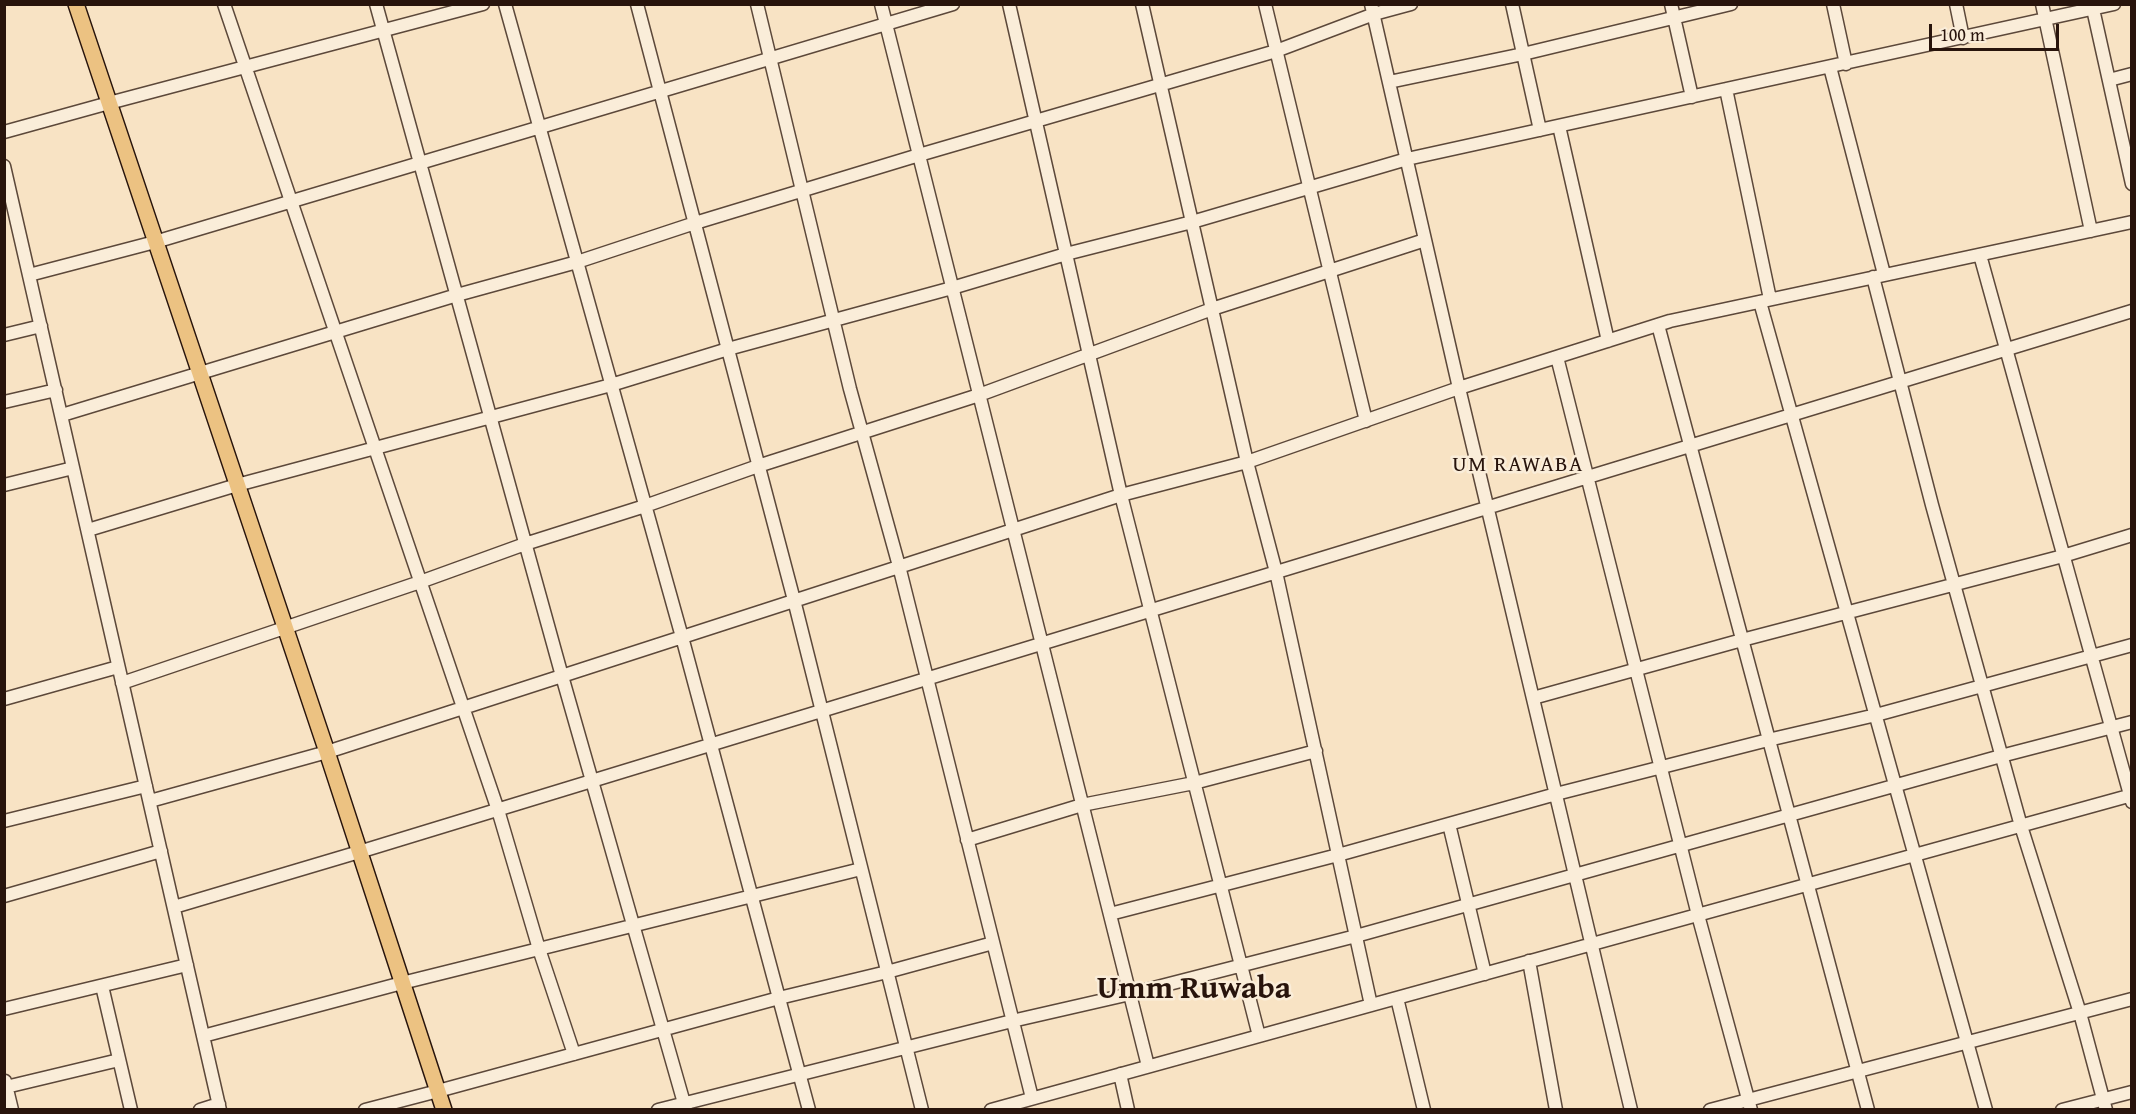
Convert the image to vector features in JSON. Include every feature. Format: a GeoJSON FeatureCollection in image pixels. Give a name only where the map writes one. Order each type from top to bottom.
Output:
{"type":"FeatureCollection","features":[{"type":"Feature","properties":{"kind":"main road"},"geometry":{"type":"LineString","coordinates":[[76,4],[327,752],[444,1110]]}},
{"type":"Feature","properties":{"kind":"street"},"geometry":{"type":"LineString","coordinates":[[224,4],[498,810],[539,949],[574,1054]]}},
{"type":"Feature","properties":{"kind":"street"},"geometry":{"type":"LineString","coordinates":[[376,4],[562,676],[685,1106]]}},
{"type":"Feature","properties":{"kind":"street"},"geometry":{"type":"LineString","coordinates":[[4,132],[483,4]]}},
{"type":"Feature","properties":{"kind":"street"},"geometry":{"type":"LineString","coordinates":[[506,4],[682,637],[809,1110]]}},
{"type":"Feature","properties":{"kind":"street"},"geometry":{"type":"LineString","coordinates":[[637,4],[794,600],[922,1110]]}},
{"type":"Feature","properties":{"kind":"street"},"geometry":{"type":"LineString","coordinates":[[758,4],[833,320],[899,566],[1032,1098]]}},
{"type":"Feature","properties":{"kind":"street"},"geometry":{"type":"LineString","coordinates":[[881,4],[1148,1066]]}},
{"type":"Feature","properties":{"kind":"street"},"geometry":{"type":"LineString","coordinates":[[29,275],[155,242],[953,4]]}},
{"type":"Feature","properties":{"kind":"street"},"geometry":{"type":"LineString","coordinates":[[1010,4],[1120,495],[1258,1036]]}},
{"type":"Feature","properties":{"kind":"street"},"geometry":{"type":"LineString","coordinates":[[1142,4],[1247,462],[1276,572],[1371,1005]]}},
{"type":"Feature","properties":{"kind":"street"},"geometry":{"type":"LineString","coordinates":[[1265,4],[1366,421]]}},
{"type":"Feature","properties":{"kind":"street"},"geometry":{"type":"LineString","coordinates":[[62,415],[457,295],[577,262],[695,223],[919,155],[1276,51],[1372,9],[1411,4]]}},
{"type":"Feature","properties":{"kind":"street"},"geometry":{"type":"LineString","coordinates":[[1512,4],[1540,130]]}},
{"type":"Feature","properties":{"kind":"street"},"geometry":{"type":"LineString","coordinates":[[1671,4],[1692,97]]}},
{"type":"Feature","properties":{"kind":"street"},"geometry":{"type":"LineString","coordinates":[[1389,82],[1523,54],[1731,4]]}},
{"type":"Feature","properties":{"kind":"street"},"geometry":{"type":"LineString","coordinates":[[1833,4],[1846,64]]}},
{"type":"Feature","properties":{"kind":"street"},"geometry":{"type":"LineString","coordinates":[[1956,4],[1964,38]]}},
{"type":"Feature","properties":{"kind":"street"},"geometry":{"type":"LineString","coordinates":[[2042,4],[2091,231]]}},
{"type":"Feature","properties":{"kind":"street"},"geometry":{"type":"LineString","coordinates":[[88,530],[237,484],[611,385],[728,349],[952,288],[1066,254],[1192,222],[1407,159],[2114,4]]}},
{"type":"Feature","properties":{"kind":"street"},"geometry":{"type":"LineString","coordinates":[[1372,9],[1459,388],[1631,1110]]}},
{"type":"Feature","properties":{"kind":"street"},"geometry":{"type":"LineString","coordinates":[[2093,9],[2109,80],[2127,138],[2132,184]]}},
{"type":"Feature","properties":{"kind":"street"},"geometry":{"type":"LineString","coordinates":[[1830,67],[1900,382],[2001,756],[2080,1012],[2105,1104]]}},
{"type":"Feature","properties":{"kind":"street"},"geometry":{"type":"LineString","coordinates":[[2109,80],[2132,74]]}},
{"type":"Feature","properties":{"kind":"street"},"geometry":{"type":"LineString","coordinates":[[1726,89],[1765,301],[1792,415],[1986,1110]]}},
{"type":"Feature","properties":{"kind":"street"},"geometry":{"type":"LineString","coordinates":[[1559,126],[1608,341]]}},
{"type":"Feature","properties":{"kind":"street"},"geometry":{"type":"LineString","coordinates":[[5,171],[220,1107],[200,1110]]}},
{"type":"Feature","properties":{"kind":"street"},"geometry":{"type":"LineString","coordinates":[[150,801],[327,752],[1120,495],[1247,462],[1459,388],[1658,325],[2132,222]]}},
{"type":"Feature","properties":{"kind":"street"},"geometry":{"type":"LineString","coordinates":[[122,683],[525,544],[645,506],[758,465],[862,434],[979,395],[1212,309],[1425,240]]}},
{"type":"Feature","properties":{"kind":"street"},"geometry":{"type":"LineString","coordinates":[[991,1110],[1915,855],[2131,798],[1980,255]]}},
{"type":"Feature","properties":{"kind":"street"},"geometry":{"type":"LineString","coordinates":[[174,907],[2132,311]]}},
{"type":"Feature","properties":{"kind":"street"},"geometry":{"type":"LineString","coordinates":[[1658,325],[1868,1110]]}},
{"type":"Feature","properties":{"kind":"street"},"geometry":{"type":"LineString","coordinates":[[4,335],[41,326]]}},
{"type":"Feature","properties":{"kind":"street"},"geometry":{"type":"LineString","coordinates":[[1557,357],[1660,768],[1749,1105]]}},
{"type":"Feature","properties":{"kind":"street"},"geometry":{"type":"LineString","coordinates":[[4,402],[56,390]]}},
{"type":"Feature","properties":{"kind":"street"},"geometry":{"type":"LineString","coordinates":[[4,485],[74,468]]}},
{"type":"Feature","properties":{"kind":"street"},"geometry":{"type":"LineString","coordinates":[[1533,698],[1742,640],[2063,556],[2132,535]]}},
{"type":"Feature","properties":{"kind":"street"},"geometry":{"type":"LineString","coordinates":[[1110,914],[1338,855],[1556,794],[1876,715],[2132,645]]}},
{"type":"Feature","properties":{"kind":"street"},"geometry":{"type":"LineString","coordinates":[[4,699],[118,667]]}},
{"type":"Feature","properties":{"kind":"street"},"geometry":{"type":"LineString","coordinates":[[658,1110],[685,1106],[1012,1021],[1130,994],[1356,936],[2001,756],[2132,722]]}},
{"type":"Feature","properties":{"kind":"street"},"geometry":{"type":"LineString","coordinates":[[967,840],[1082,805],[1194,783],[1316,751]]}},
{"type":"Feature","properties":{"kind":"street"},"geometry":{"type":"LineString","coordinates":[[4,821],[146,786]]}},
{"type":"Feature","properties":{"kind":"street"},"geometry":{"type":"LineString","coordinates":[[1449,824],[1485,974]]}},
{"type":"Feature","properties":{"kind":"street"},"geometry":{"type":"LineString","coordinates":[[4,896],[161,851]]}},
{"type":"Feature","properties":{"kind":"street"},"geometry":{"type":"LineString","coordinates":[[203,1036],[861,869]]}},
{"type":"Feature","properties":{"kind":"street"},"geometry":{"type":"LineString","coordinates":[[365,1110],[779,998],[993,943]]}},
{"type":"Feature","properties":{"kind":"street"},"geometry":{"type":"LineString","coordinates":[[1529,961],[1556,1110]]}},
{"type":"Feature","properties":{"kind":"street"},"geometry":{"type":"LineString","coordinates":[[4,1009],[187,965]]}},
{"type":"Feature","properties":{"kind":"street"},"geometry":{"type":"LineString","coordinates":[[102,986],[131,1110]]}},
{"type":"Feature","properties":{"kind":"street"},"geometry":{"type":"LineString","coordinates":[[1397,998],[1424,1110]]}},
{"type":"Feature","properties":{"kind":"street"},"geometry":{"type":"LineString","coordinates":[[1710,1110],[1749,1105],[1858,1071],[2132,999]]}},
{"type":"Feature","properties":{"kind":"street"},"geometry":{"type":"LineString","coordinates":[[12,1110],[5,1083],[119,1060]]}},
{"type":"Feature","properties":{"kind":"street"},"geometry":{"type":"LineString","coordinates":[[1120,1074],[1128,1110]]}},
{"type":"Feature","properties":{"kind":"street"},"geometry":{"type":"LineString","coordinates":[[2062,1110],[2105,1104],[2132,1092]]}},
{"type":"Feature","properties":{"kind":"district","name":"UM RAWABA"},"geometry":{"type":"Point","coordinates":[1518,465]}},
{"type":"Feature","properties":{"kind":"district","name":"Umm Ruwaba"},"geometry":{"type":"Point","coordinates":[1194,990]}}]}
